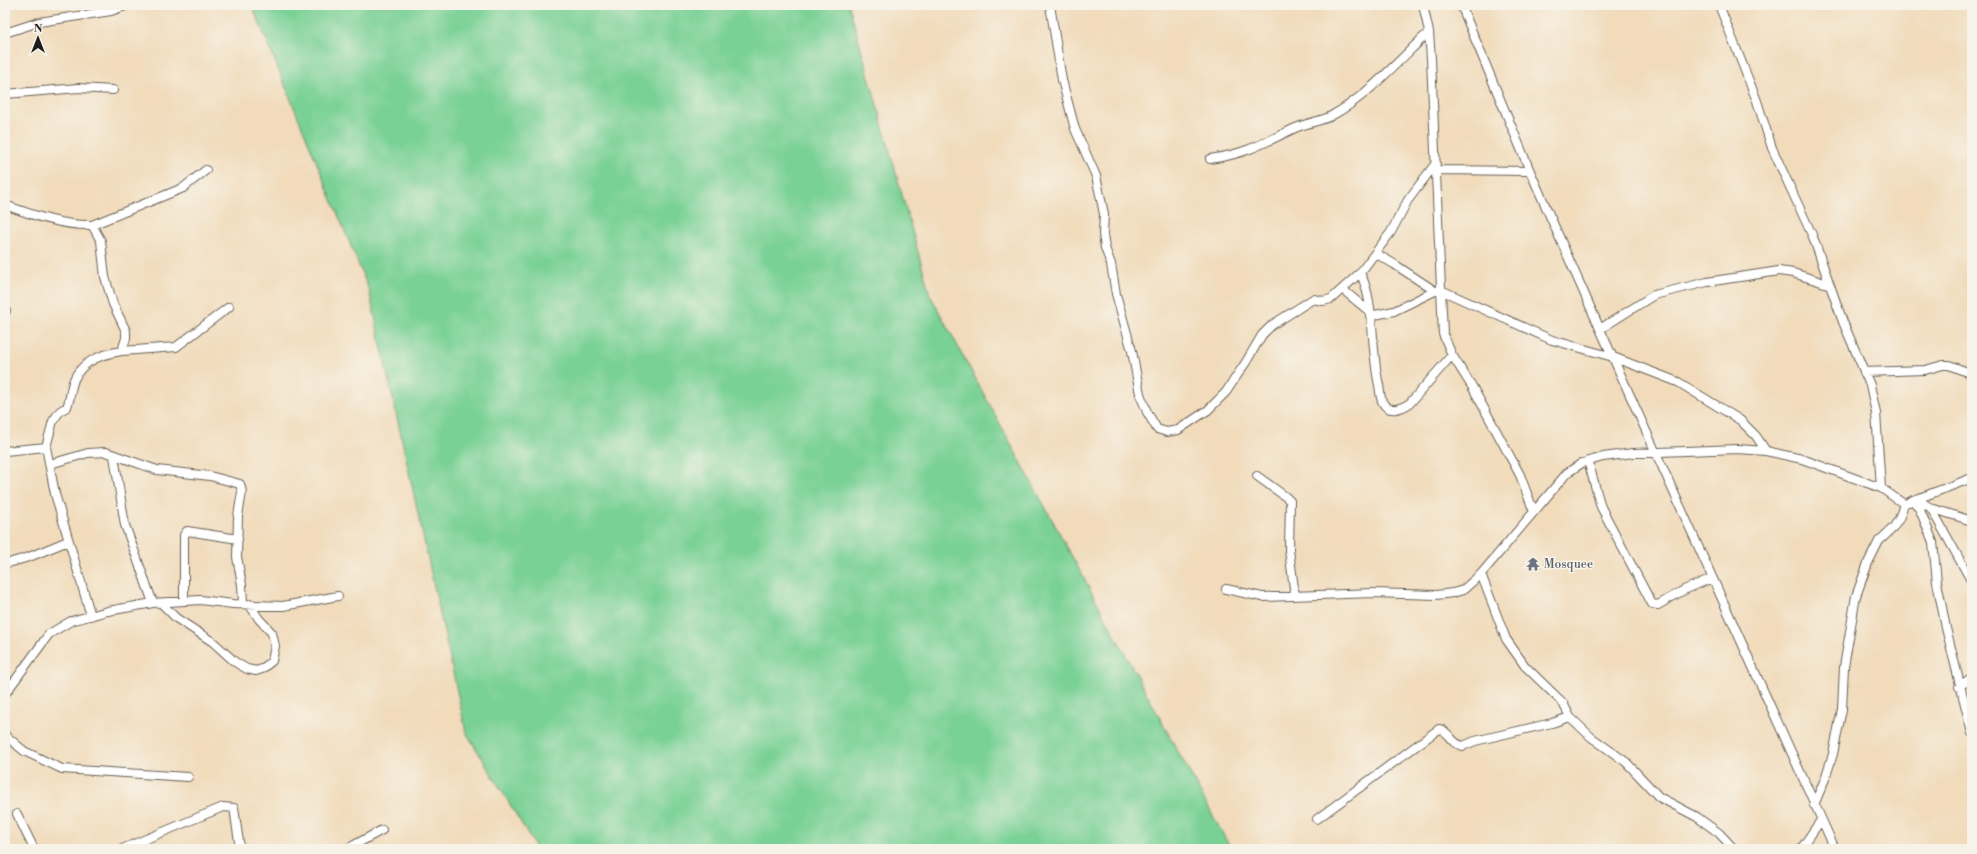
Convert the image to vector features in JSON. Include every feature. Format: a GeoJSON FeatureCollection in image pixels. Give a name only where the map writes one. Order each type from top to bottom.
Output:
{"type":"FeatureCollection","features":[{"type":"Feature","properties":{"kind":"street"},"geometry":{"type":"LineString","coordinates":[[5,33],[39,22],[112,11],[128,5]]}},
{"type":"Feature","properties":{"kind":"street"},"geometry":{"type":"LineString","coordinates":[[1423,5],[1429,32],[1436,166],[1439,291],[1444,334],[1452,355],[1473,388],[1520,475],[1534,512]]}},
{"type":"Feature","properties":{"kind":"street"},"geometry":{"type":"LineString","coordinates":[[1461,5],[1530,171],[1600,329],[1835,849]]}},
{"type":"Feature","properties":{"kind":"street"},"geometry":{"type":"LineString","coordinates":[[1719,5],[1757,101],[1772,148],[1813,237],[1828,284],[1874,399],[1881,488]]}},
{"type":"Feature","properties":{"kind":"street"},"geometry":{"type":"LineString","coordinates":[[1051,6],[1062,80],[1075,129],[1096,176],[1104,214],[1103,234],[1105,248],[1112,264],[1116,294],[1132,351],[1140,394],[1147,412],[1157,429],[1167,432],[1178,430],[1208,410],[1226,392],[1262,335],[1272,325],[1313,299],[1327,300],[1360,273],[1391,232],[1408,200],[1436,166]]}},
{"type":"Feature","properties":{"kind":"street"},"geometry":{"type":"LineString","coordinates":[[1210,159],[1233,156],[1265,144],[1295,128],[1330,116],[1355,100],[1381,78],[1429,32]]}},
{"type":"Feature","properties":{"kind":"street"},"geometry":{"type":"LineString","coordinates":[[5,94],[79,88],[113,90]]}},
{"type":"Feature","properties":{"kind":"street"},"geometry":{"type":"LineString","coordinates":[[1436,166],[1530,171]]}},
{"type":"Feature","properties":{"kind":"street"},"geometry":{"type":"LineString","coordinates":[[5,205],[62,223],[92,225],[183,188],[206,170]]}},
{"type":"Feature","properties":{"kind":"street"},"geometry":{"type":"LineString","coordinates":[[92,225],[101,241],[105,277],[113,304],[126,331],[126,338],[122,351]]}},
{"type":"Feature","properties":{"kind":"street"},"geometry":{"type":"LineString","coordinates":[[1375,253],[1439,291],[1552,340],[1613,357],[1678,382],[1715,403],[1740,420],[1756,436],[1766,451]]}},
{"type":"Feature","properties":{"kind":"street"},"geometry":{"type":"LineString","coordinates":[[1600,329],[1654,295],[1707,282],[1779,271],[1793,273],[1828,284]]}},
{"type":"Feature","properties":{"kind":"street"},"geometry":{"type":"LineString","coordinates":[[1360,273],[1367,287],[1375,367],[1383,403],[1388,408],[1403,408],[1410,403],[1452,355]]}},
{"type":"Feature","properties":{"kind":"street"},"geometry":{"type":"LineString","coordinates":[[1342,289],[1370,314],[1394,311],[1439,291]]}},
{"type":"Feature","properties":{"kind":"street"},"geometry":{"type":"LineString","coordinates":[[92,616],[55,494],[46,447],[53,421],[60,411],[67,407],[77,372],[86,364],[109,353],[176,347],[229,307]]}},
{"type":"Feature","properties":{"kind":"street"},"geometry":{"type":"LineString","coordinates":[[1864,372],[1925,370],[1943,365],[1949,365],[1972,374]]}},
{"type":"Feature","properties":{"kind":"street"},"geometry":{"type":"LineString","coordinates":[[5,451],[46,447]]}},
{"type":"Feature","properties":{"kind":"street"},"geometry":{"type":"LineString","coordinates":[[1226,589],[1262,597],[1454,593],[1463,590],[1481,574],[1567,473],[1582,463],[1588,461],[1633,453],[1738,449],[1766,451],[1802,459],[1881,488],[1904,504]]}},
{"type":"Feature","properties":{"kind":"street"},"geometry":{"type":"LineString","coordinates":[[50,464],[88,453],[106,452],[157,470],[210,476],[240,484],[242,492],[238,516],[237,557],[246,604],[272,633],[275,646],[272,661],[262,669],[256,671],[247,669],[235,662],[213,642],[176,618],[157,603],[125,525],[114,456]]}},
{"type":"Feature","properties":{"kind":"street"},"geometry":{"type":"LineString","coordinates":[[1588,461],[1601,507],[1652,604],[1658,605],[1684,590],[1712,578]]}},
{"type":"Feature","properties":{"kind":"street"},"geometry":{"type":"LineString","coordinates":[[1257,476],[1286,497],[1290,502],[1289,550],[1295,596]]}},
{"type":"Feature","properties":{"kind":"street"},"geometry":{"type":"LineString","coordinates":[[1814,804],[1834,754],[1842,709],[1844,667],[1856,596],[1868,563],[1879,541],[1893,528],[1899,519],[1904,504],[1972,478]]}},
{"type":"Feature","properties":{"kind":"street"},"geometry":{"type":"LineString","coordinates":[[1915,499],[1931,508],[1972,521]]}},
{"type":"Feature","properties":{"kind":"street"},"geometry":{"type":"LineString","coordinates":[[1915,499],[1932,542],[1937,582],[1946,628],[1959,687],[1972,733]]}},
{"type":"Feature","properties":{"kind":"street"},"geometry":{"type":"LineString","coordinates":[[1931,508],[1972,582]]}},
{"type":"Feature","properties":{"kind":"street"},"geometry":{"type":"LineString","coordinates":[[184,601],[184,535],[188,532],[238,539]]}},
{"type":"Feature","properties":{"kind":"street"},"geometry":{"type":"LineString","coordinates":[[5,564],[29,557],[68,540]]}},
{"type":"Feature","properties":{"kind":"street"},"geometry":{"type":"LineString","coordinates":[[1481,574],[1506,639],[1525,666],[1563,703],[1570,717],[1591,737],[1626,762],[1659,797],[1697,817],[1719,833],[1734,849]]}},
{"type":"Feature","properties":{"kind":"street"},"geometry":{"type":"LineString","coordinates":[[5,694],[49,634],[71,621],[108,611],[157,603],[200,600],[233,604],[284,606],[338,596]]}},
{"type":"Feature","properties":{"kind":"street"},"geometry":{"type":"LineString","coordinates":[[1959,687],[1972,677]]}},
{"type":"Feature","properties":{"kind":"street"},"geometry":{"type":"LineString","coordinates":[[1317,819],[1439,729],[1446,731],[1455,743],[1463,746],[1475,741],[1552,723],[1570,717]]}},
{"type":"Feature","properties":{"kind":"street"},"geometry":{"type":"LineString","coordinates":[[5,735],[24,751],[62,769],[188,777]]}},
{"type":"Feature","properties":{"kind":"street"},"geometry":{"type":"LineString","coordinates":[[122,849],[223,807],[234,808],[240,849]]}},
{"type":"Feature","properties":{"kind":"street"},"geometry":{"type":"LineString","coordinates":[[17,814],[34,849]]}},
{"type":"Feature","properties":{"kind":"street"},"geometry":{"type":"LineString","coordinates":[[1801,849],[1821,820]]}},
{"type":"Feature","properties":{"kind":"street"},"geometry":{"type":"LineString","coordinates":[[347,849],[382,830]]}},
{"type":"Feature","properties":{"kind":"green space"},"geometry":{"type":"Polygon","coordinates":[[[252,5],[849,5],[930,295],[1231,849],[537,849],[466,732],[369,290],[252,5]]]}},
{"type":"Feature","properties":{"kind":"place","name":"Mosquee"},"geometry":{"type":"Point","coordinates":[1533,564]}}]}
